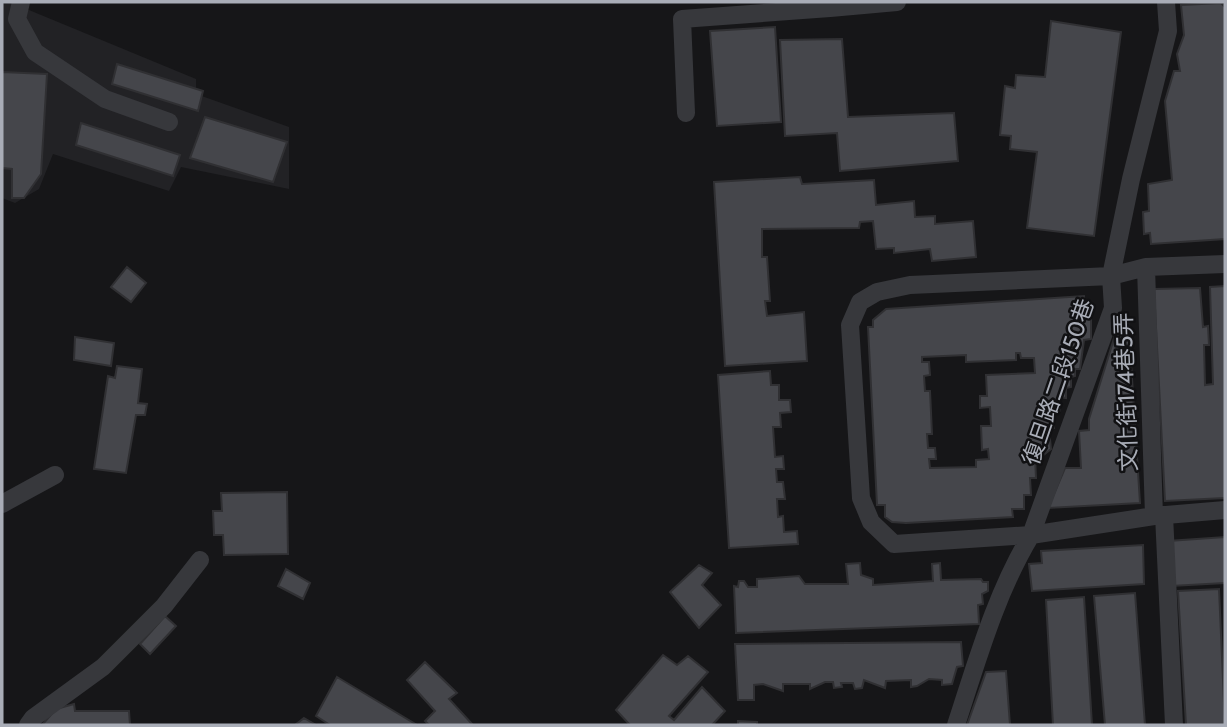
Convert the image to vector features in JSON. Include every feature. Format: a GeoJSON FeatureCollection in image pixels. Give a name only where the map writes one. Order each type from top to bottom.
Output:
{"type":"FeatureCollection","features":[{"type":"Feature","properties":{"kind":"lane"},"geometry":{"type":"LineString","coordinates":[[21,2],[17,19],[35,52],[105,99],[169,122]]}},
{"type":"Feature","properties":{"kind":"lane"},"geometry":{"type":"LineString","coordinates":[[686,113],[682,19],[830,5],[897,2]]}},
{"type":"Feature","properties":{"kind":"lane","name":"復旦路二段150巷"},"geometry":{"type":"LineString","coordinates":[[956,725],[981,649],[1018,557],[1031,535],[1113,308],[1111,276],[1131,179],[1167,31],[1166,2]]}},
{"type":"Feature","properties":{"kind":"lane"},"geometry":{"type":"LineString","coordinates":[[1225,264],[1146,267],[1111,276],[910,285],[877,292],[860,302],[850,325],[861,498],[871,522],[894,544],[1031,535],[1159,515],[1225,510]]}},
{"type":"Feature","properties":{"kind":"lane","name":"文化街174巷5弄"},"geometry":{"type":"LineString","coordinates":[[1146,267],[1159,515],[1174,725]]}},
{"type":"Feature","properties":{"kind":"lane"},"geometry":{"type":"LineString","coordinates":[[2,504],[55,475]]}},
{"type":"Feature","properties":{"kind":"lane"},"geometry":{"type":"LineString","coordinates":[[27,725],[103,667],[164,606],[200,560]]}},
{"type":"Feature","properties":{"kind":"shaded area"},"geometry":{"type":"Polygon","coordinates":[[[12,3],[196,79],[196,94],[289,127],[289,189],[181,167],[169,191],[53,154],[39,189],[15,203],[2,198],[2,4],[12,3]]]}},
{"type":"Feature","properties":{"kind":"building"},"geometry":{"type":"Polygon","coordinates":[[[1221,3],[1225,7],[1225,239],[1151,244],[1150,233],[1144,234],[1143,212],[1149,211],[1148,184],[1172,180],[1165,101],[1174,71],[1180,71],[1177,54],[1184,35],[1181,5],[1221,3]]]}},
{"type":"Feature","properties":{"kind":"building"},"geometry":{"type":"Polygon","coordinates":[[[1051,21],[1121,32],[1094,236],[1027,228],[1037,152],[1010,149],[1011,136],[1000,135],[1005,86],[1015,88],[1016,75],[1045,77],[1051,21]]]}},
{"type":"Feature","properties":{"kind":"building"},"geometry":{"type":"Polygon","coordinates":[[[775,27],[781,122],[717,126],[710,31],[775,27]]]}},
{"type":"Feature","properties":{"kind":"building"},"geometry":{"type":"Polygon","coordinates":[[[842,39],[848,117],[954,113],[958,161],[840,171],[837,133],[785,136],[780,40],[842,39]]]}},
{"type":"Feature","properties":{"kind":"building"},"geometry":{"type":"Polygon","coordinates":[[[117,64],[203,91],[198,111],[112,84],[117,64]]]}},
{"type":"Feature","properties":{"kind":"building"},"geometry":{"type":"Polygon","coordinates":[[[2,72],[47,74],[41,174],[24,198],[12,198],[12,169],[2,168],[2,72]]]}},
{"type":"Feature","properties":{"kind":"building"},"geometry":{"type":"Polygon","coordinates":[[[205,117],[287,142],[273,182],[190,158],[205,117]]]}},
{"type":"Feature","properties":{"kind":"building"},"geometry":{"type":"Polygon","coordinates":[[[81,123],[180,155],[173,176],[76,145],[81,123]]]}},
{"type":"Feature","properties":{"kind":"building"},"geometry":{"type":"Polygon","coordinates":[[[800,177],[802,184],[874,180],[876,205],[914,201],[915,217],[935,216],[935,224],[973,221],[976,257],[932,261],[930,249],[894,253],[894,248],[876,249],[873,221],[860,222],[859,228],[762,229],[762,257],[767,257],[770,301],[765,301],[767,316],[804,312],[807,361],[725,366],[714,182],[800,177]]]}},
{"type":"Feature","properties":{"kind":"building"},"geometry":{"type":"Polygon","coordinates":[[[127,267],[146,283],[131,302],[111,287],[127,267]]]}},
{"type":"Feature","properties":{"kind":"building"},"geometry":{"type":"Polygon","coordinates":[[[1225,286],[1225,498],[1165,501],[1154,289],[1200,288],[1203,327],[1208,326],[1209,345],[1204,345],[1205,385],[1213,384],[1210,287],[1225,286]]]}},
{"type":"Feature","properties":{"kind":"building"},"geometry":{"type":"Polygon","coordinates":[[[1084,296],[1085,308],[1091,309],[1091,339],[1084,340],[1080,369],[1075,369],[1075,376],[1071,377],[1071,387],[1066,388],[1066,398],[1060,397],[1060,411],[1052,412],[1054,428],[1049,429],[1051,449],[1041,457],[1035,457],[1036,478],[1030,478],[1031,495],[1024,495],[1024,509],[1012,509],[1013,517],[892,522],[885,517],[885,505],[877,505],[868,327],[873,327],[873,320],[886,309],[1084,296]],[[1016,353],[1016,360],[966,362],[966,355],[922,357],[922,362],[929,362],[930,375],[924,376],[925,391],[930,391],[932,434],[927,434],[928,448],[935,448],[936,459],[929,459],[930,468],[976,467],[976,460],[989,459],[988,449],[982,450],[981,426],[991,426],[990,407],[980,408],[980,396],[987,396],[986,375],[1035,373],[1034,358],[1021,358],[1020,353],[1016,353]]]}},
{"type":"Feature","properties":{"kind":"building"},"geometry":{"type":"Polygon","coordinates":[[[1121,316],[1128,316],[1140,503],[1048,508],[1065,468],[1081,468],[1079,431],[1089,430],[1089,419],[1121,316]]]}},
{"type":"Feature","properties":{"kind":"building"},"geometry":{"type":"Polygon","coordinates":[[[75,337],[114,343],[111,366],[74,360],[75,337]]]}},
{"type":"Feature","properties":{"kind":"building"},"geometry":{"type":"Polygon","coordinates":[[[117,366],[142,369],[138,403],[147,404],[145,415],[136,415],[126,473],[94,469],[108,376],[115,378],[117,366]]]}},
{"type":"Feature","properties":{"kind":"building"},"geometry":{"type":"Polygon","coordinates":[[[770,371],[771,385],[779,385],[779,400],[790,400],[791,412],[780,413],[781,427],[773,427],[775,457],[783,456],[784,469],[776,469],[777,482],[783,482],[785,499],[777,499],[778,517],[783,516],[784,532],[797,531],[798,544],[729,548],[718,375],[770,371]]]}},
{"type":"Feature","properties":{"kind":"building"},"geometry":{"type":"Polygon","coordinates":[[[287,492],[288,554],[224,555],[223,535],[214,535],[213,511],[222,511],[221,493],[287,492]]]}},
{"type":"Feature","properties":{"kind":"building"},"geometry":{"type":"Polygon","coordinates":[[[1225,537],[1225,583],[1171,586],[1168,541],[1225,537]]]}},
{"type":"Feature","properties":{"kind":"building"},"geometry":{"type":"Polygon","coordinates":[[[1143,545],[1144,584],[1032,591],[1029,564],[1042,563],[1041,551],[1143,545]]]}},
{"type":"Feature","properties":{"kind":"building"},"geometry":{"type":"Polygon","coordinates":[[[860,563],[861,575],[873,579],[873,585],[933,581],[932,564],[940,563],[941,580],[981,579],[988,582],[988,591],[982,594],[983,604],[978,605],[979,624],[736,633],[734,586],[738,587],[739,581],[744,581],[748,587],[757,587],[757,579],[799,576],[805,584],[848,584],[846,564],[860,563]]]}},
{"type":"Feature","properties":{"kind":"building"},"geometry":{"type":"Polygon","coordinates":[[[699,565],[712,573],[702,585],[721,605],[699,628],[670,592],[699,565]]]}},
{"type":"Feature","properties":{"kind":"building"},"geometry":{"type":"Polygon","coordinates":[[[286,569],[310,583],[303,599],[278,586],[286,569]]]}},
{"type":"Feature","properties":{"kind":"building"},"geometry":{"type":"Polygon","coordinates":[[[1219,589],[1225,725],[1186,725],[1178,591],[1219,589]]]}},
{"type":"Feature","properties":{"kind":"building"},"geometry":{"type":"Polygon","coordinates":[[[1135,593],[1145,725],[1105,725],[1094,596],[1135,593]]]}},
{"type":"Feature","properties":{"kind":"building"},"geometry":{"type":"Polygon","coordinates":[[[1084,597],[1092,725],[1053,725],[1046,600],[1084,597]]]}},
{"type":"Feature","properties":{"kind":"building"},"geometry":{"type":"Polygon","coordinates":[[[165,616],[176,626],[150,654],[140,644],[165,616]]]}},
{"type":"Feature","properties":{"kind":"building"},"geometry":{"type":"Polygon","coordinates":[[[961,642],[963,666],[957,667],[952,684],[942,685],[942,680],[929,679],[911,687],[911,680],[886,681],[885,688],[864,680],[862,688],[855,689],[853,683],[841,683],[842,687],[834,688],[833,682],[825,682],[810,689],[810,684],[783,684],[783,691],[763,684],[754,685],[754,700],[738,700],[735,644],[961,642]]]}},
{"type":"Feature","properties":{"kind":"building"},"geometry":{"type":"Polygon","coordinates":[[[663,655],[677,665],[688,656],[708,672],[669,716],[674,720],[702,687],[725,711],[712,725],[630,725],[616,710],[663,655]]]}},
{"type":"Feature","properties":{"kind":"building"},"geometry":{"type":"Polygon","coordinates":[[[425,662],[457,693],[449,699],[473,725],[429,725],[425,721],[435,711],[407,680],[425,662]]]}},
{"type":"Feature","properties":{"kind":"building"},"geometry":{"type":"Polygon","coordinates":[[[1006,671],[1010,725],[967,725],[986,672],[1006,671]]]}},
{"type":"Feature","properties":{"kind":"building"},"geometry":{"type":"Polygon","coordinates":[[[337,677],[417,725],[330,725],[316,716],[337,677]]]}},
{"type":"Feature","properties":{"kind":"building"},"geometry":{"type":"Polygon","coordinates":[[[74,704],[75,711],[129,711],[130,725],[42,725],[56,709],[74,704]]]}},
{"type":"Feature","properties":{"kind":"building"},"geometry":{"type":"Polygon","coordinates":[[[304,718],[316,725],[295,725],[304,718]]]}},
{"type":"Feature","properties":{"kind":"building"},"geometry":{"type":"Polygon","coordinates":[[[738,721],[757,722],[757,725],[738,725],[738,721]]]}}]}
